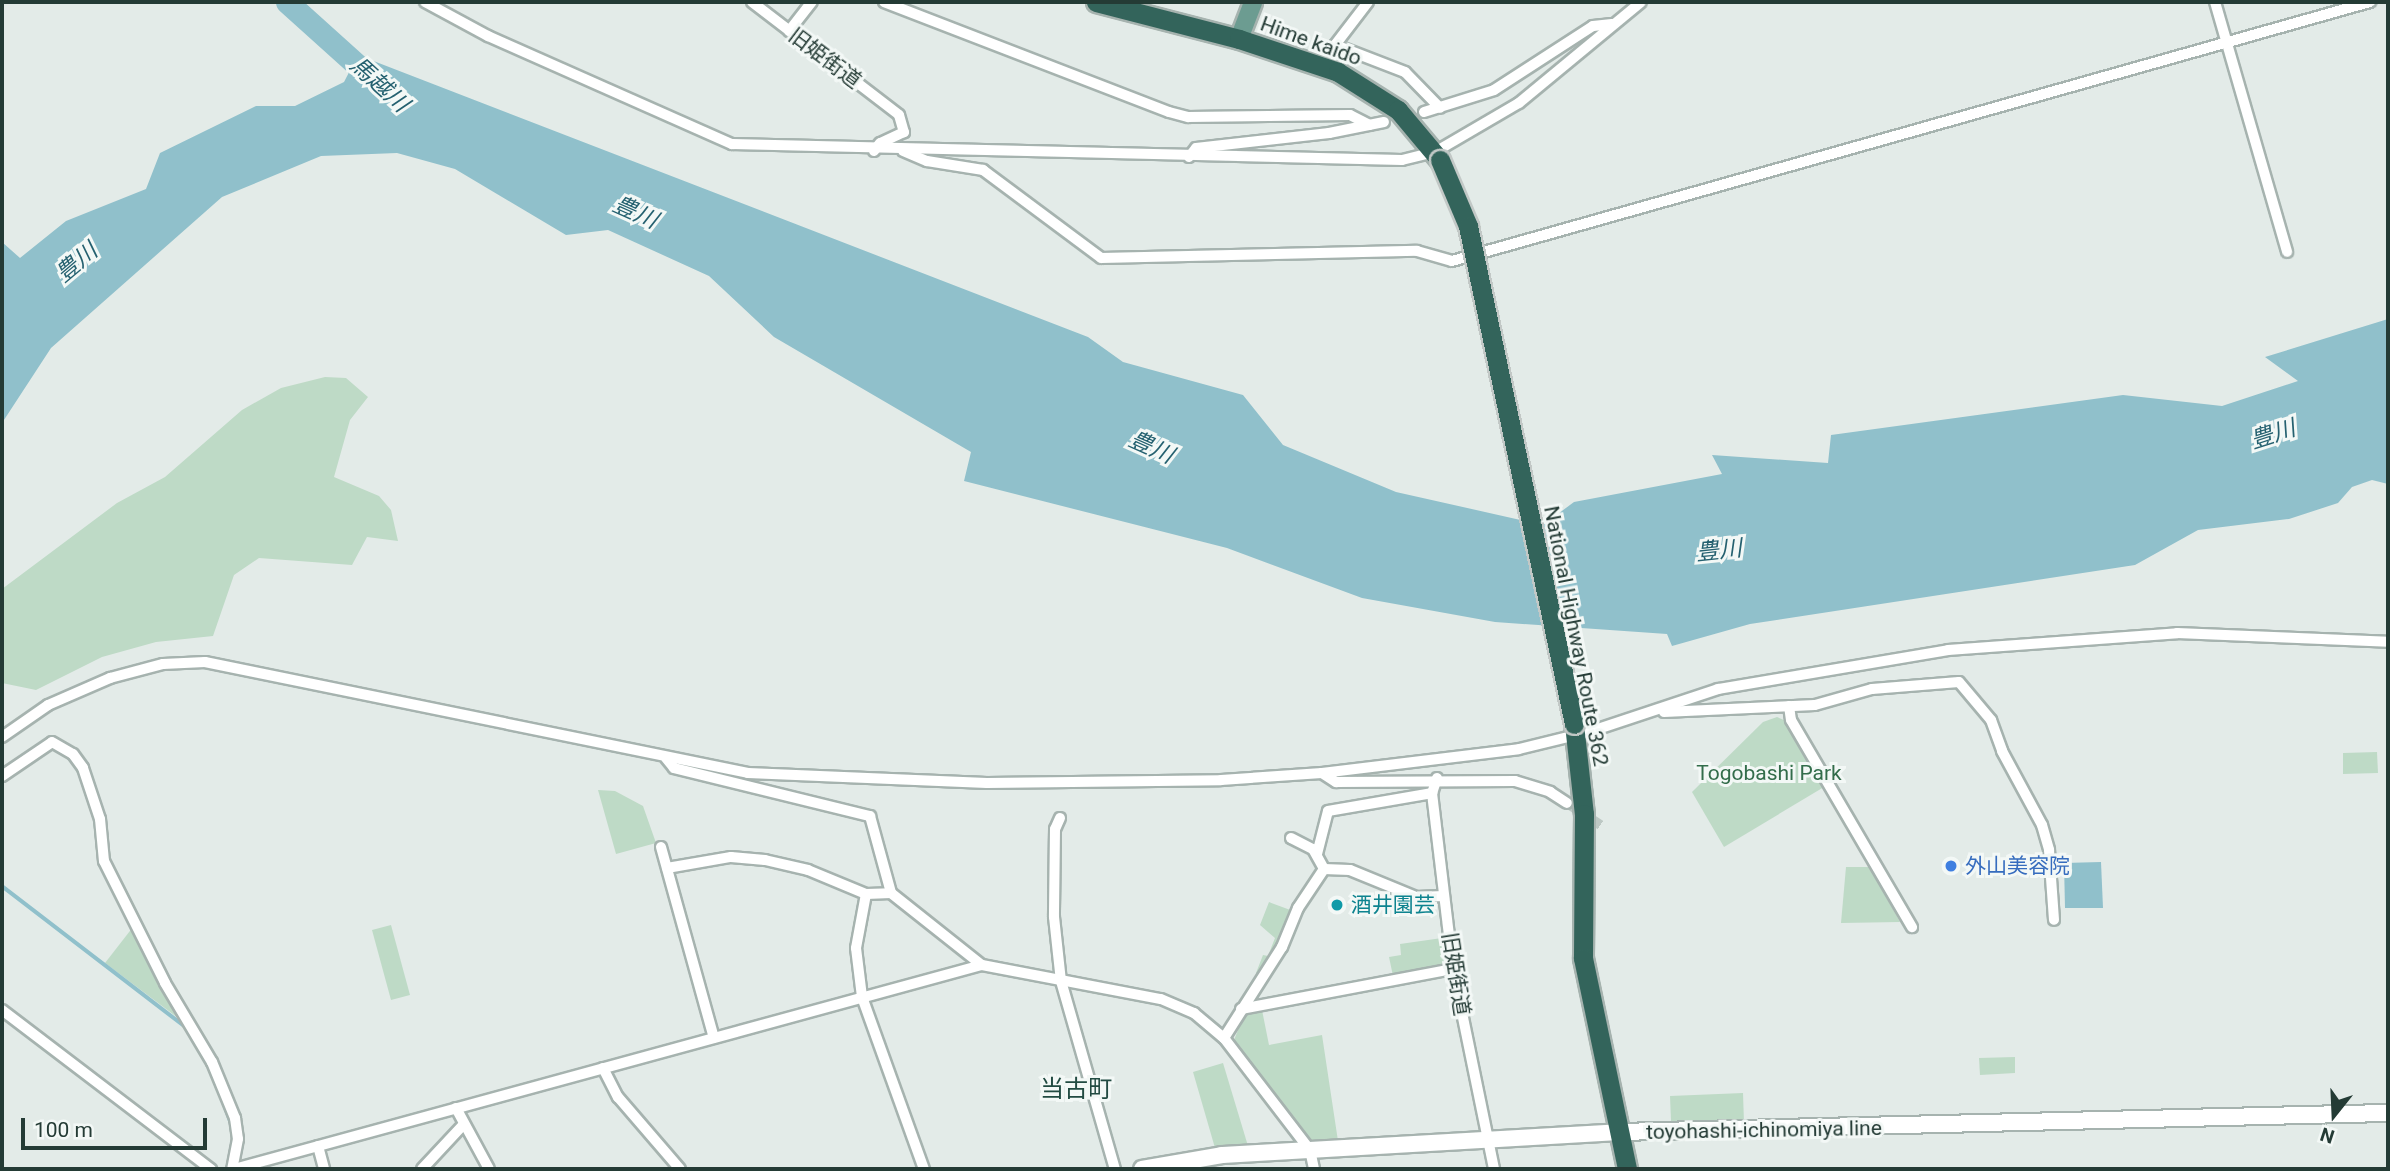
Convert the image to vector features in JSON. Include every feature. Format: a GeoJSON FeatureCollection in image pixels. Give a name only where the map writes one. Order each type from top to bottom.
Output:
{"type":"FeatureCollection","features":[{"type":"Feature","properties":{"kind":"highway","name":"Hime kaido"},"geometry":{"type":"LineString","coordinates":[[1096,2],[1238,39],[1358,82],[1398,110],[1437,156]]}},
{"type":"Feature","properties":{"kind":"highway","name":"National Highway Route 362"},"geometry":{"type":"LineString","coordinates":[[1437,156],[1468,226],[1575,729],[1584,814],[1583,958],[1627,1169]]}},
{"type":"Feature","properties":{"kind":"main road"},"geometry":{"type":"LineString","coordinates":[[1238,39],[1253,2]]}},
{"type":"Feature","properties":{"kind":"main road","name":"toyohashi-ichinomiya line"},"geometry":{"type":"LineString","coordinates":[[1142,1169],[1222,1155],[1488,1142],[1619,1132],[2388,1113]]}},
{"type":"Feature","properties":{"kind":"street"},"geometry":{"type":"LineString","coordinates":[[425,2],[488,36],[732,144],[874,151],[1402,160],[1437,156],[1519,103],[1641,2]]}},
{"type":"Feature","properties":{"kind":"street","name":"旧姫街道"},"geometry":{"type":"LineString","coordinates":[[752,2],[899,115],[904,132],[880,143],[874,151]]}},
{"type":"Feature","properties":{"kind":"street"},"geometry":{"type":"LineString","coordinates":[[789,30],[812,2]]}},
{"type":"Feature","properties":{"kind":"street"},"geometry":{"type":"LineString","coordinates":[[884,2],[1188,117],[1350,115],[1370,125]]}},
{"type":"Feature","properties":{"kind":"street"},"geometry":{"type":"LineString","coordinates":[[1368,2],[1335,44],[1405,72],[1440,108]]}},
{"type":"Feature","properties":{"kind":"street"},"geometry":{"type":"LineString","coordinates":[[2215,2],[2287,252]]}},
{"type":"Feature","properties":{"kind":"street"},"geometry":{"type":"LineString","coordinates":[[903,151],[927,161],[983,170],[1101,258],[1417,251],[1452,261],[2225,40],[2370,2]]}},
{"type":"Feature","properties":{"kind":"street"},"geometry":{"type":"LineString","coordinates":[[1424,111],[1494,90],[1593,26],[1612,24]]}},
{"type":"Feature","properties":{"kind":"street"},"geometry":{"type":"LineString","coordinates":[[1188,157],[1196,148],[1384,122]]}},
{"type":"Feature","properties":{"kind":"street"},"geometry":{"type":"LineString","coordinates":[[2,737],[76,690],[139,669],[185,661],[230,665],[748,773],[961,783],[1221,780],[1322,774],[1519,749],[1575,729],[1644,714],[1718,689],[1812,670],[2035,641],[2177,633],[2388,642]]}},
{"type":"Feature","properties":{"kind":"street"},"geometry":{"type":"LineString","coordinates":[[1644,714],[1723,706],[1815,705],[1872,689],[1959,682],[1991,720],[2002,751],[2042,825],[2049,850],[2054,920]]}},
{"type":"Feature","properties":{"kind":"street"},"geometry":{"type":"LineString","coordinates":[[1789,706],[1791,720],[1912,927]]}},
{"type":"Feature","properties":{"kind":"street"},"geometry":{"type":"LineString","coordinates":[[2,776],[52,742],[73,754],[83,768],[100,819],[104,861],[165,983],[212,1062],[235,1118],[238,1139],[233,1169],[982,965],[1179,1004],[1224,1038],[1310,1150],[1314,1169]]}},
{"type":"Feature","properties":{"kind":"street"},"geometry":{"type":"LineString","coordinates":[[666,758],[674,768],[863,811],[873,824],[891,893],[982,965]]}},
{"type":"Feature","properties":{"kind":"street"},"geometry":{"type":"LineString","coordinates":[[1322,774],[1336,782],[1437,778],[1515,781],[1550,792],[1567,803]]}},
{"type":"Feature","properties":{"kind":"street","name":"旧姫街道"},"geometry":{"type":"LineString","coordinates":[[1437,778],[1432,793],[1453,970],[1494,1169]]}},
{"type":"Feature","properties":{"kind":"street"},"geometry":{"type":"LineString","coordinates":[[1317,854],[1328,811],[1432,793]]}},
{"type":"Feature","properties":{"kind":"street"},"geometry":{"type":"LineString","coordinates":[[1060,818],[1055,829],[1054,917],[1061,981],[1115,1169]]}},
{"type":"Feature","properties":{"kind":"street"},"geometry":{"type":"LineString","coordinates":[[1291,838],[1317,854],[1324,869]]}},
{"type":"Feature","properties":{"kind":"street"},"geometry":{"type":"LineString","coordinates":[[661,846],[714,1038]]}},
{"type":"Feature","properties":{"kind":"street"},"geometry":{"type":"LineString","coordinates":[[667,868],[731,857],[765,860],[808,870],[866,894],[891,893]]}},
{"type":"Feature","properties":{"kind":"street"},"geometry":{"type":"LineString","coordinates":[[1324,869],[1350,870],[1416,897],[1444,896]]}},
{"type":"Feature","properties":{"kind":"street"},"geometry":{"type":"LineString","coordinates":[[1224,1038],[1282,947],[1298,908],[1324,869]]}},
{"type":"Feature","properties":{"kind":"street"},"geometry":{"type":"LineString","coordinates":[[866,894],[856,948],[862,997],[924,1169]]}},
{"type":"Feature","properties":{"kind":"street"},"geometry":{"type":"LineString","coordinates":[[1241,1009],[1453,970]]}},
{"type":"Feature","properties":{"kind":"street"},"geometry":{"type":"LineString","coordinates":[[2,1010],[211,1169]]}},
{"type":"Feature","properties":{"kind":"street"},"geometry":{"type":"LineString","coordinates":[[603,1068],[618,1097],[680,1169]]}},
{"type":"Feature","properties":{"kind":"street"},"geometry":{"type":"LineString","coordinates":[[456,1108],[489,1169]]}},
{"type":"Feature","properties":{"kind":"street"},"geometry":{"type":"LineString","coordinates":[[422,1169],[463,1125]]}},
{"type":"Feature","properties":{"kind":"street"},"geometry":{"type":"LineString","coordinates":[[318,1146],[324,1169]]}},
{"type":"Feature","properties":{"kind":"green space"},"geometry":{"type":"Polygon","coordinates":[[[325,377],[346,378],[368,397],[350,420],[334,477],[379,496],[391,510],[398,541],[367,537],[352,565],[259,558],[234,575],[213,636],[156,642],[102,657],[36,690],[2,683],[2,589],[117,503],[165,477],[242,410],[281,388],[325,377]]]}},
{"type":"Feature","properties":{"kind":"green space","name":"Togobashi Park"},"geometry":{"type":"Polygon","coordinates":[[[1777,717],[1786,721],[1824,787],[1724,847],[1692,792],[1763,722],[1777,717]]]}},
{"type":"Feature","properties":{"kind":"green space"},"geometry":{"type":"Polygon","coordinates":[[[2377,752],[2378,773],[2343,774],[2343,753],[2377,752]]]}},
{"type":"Feature","properties":{"kind":"green space"},"geometry":{"type":"Polygon","coordinates":[[[598,790],[615,791],[643,806],[656,843],[616,854],[598,790]]]}},
{"type":"Feature","properties":{"kind":"green space"},"geometry":{"type":"Polygon","coordinates":[[[1846,867],[1870,867],[1900,922],[1841,923],[1846,867]]]}},
{"type":"Feature","properties":{"kind":"green space"},"geometry":{"type":"Polygon","coordinates":[[[1269,902],[1293,911],[1279,946],[1259,976],[1256,973],[1263,955],[1268,956],[1275,938],[1260,925],[1269,902]]]}},
{"type":"Feature","properties":{"kind":"green space"},"geometry":{"type":"Polygon","coordinates":[[[391,925],[410,995],[391,1000],[372,930],[391,925]]]}},
{"type":"Feature","properties":{"kind":"green space"},"geometry":{"type":"Polygon","coordinates":[[[133,927],[186,1024],[105,963],[133,927]]]}},
{"type":"Feature","properties":{"kind":"green space"},"geometry":{"type":"Polygon","coordinates":[[[1442,938],[1446,966],[1393,976],[1389,957],[1401,955],[1400,944],[1442,938]]]}},
{"type":"Feature","properties":{"kind":"green space"},"geometry":{"type":"Polygon","coordinates":[[[1262,1010],[1269,1045],[1322,1035],[1338,1141],[1312,1142],[1234,1040],[1245,1013],[1262,1010]]]}},
{"type":"Feature","properties":{"kind":"green space"},"geometry":{"type":"Polygon","coordinates":[[[2015,1057],[2015,1073],[1980,1075],[1979,1058],[2015,1057]]]}},
{"type":"Feature","properties":{"kind":"green space"},"geometry":{"type":"Polygon","coordinates":[[[1223,1063],[1248,1146],[1215,1148],[1193,1072],[1223,1063]]]}},
{"type":"Feature","properties":{"kind":"green space"},"geometry":{"type":"Polygon","coordinates":[[[1743,1093],[1744,1123],[1671,1121],[1670,1096],[1743,1093]]]}},
{"type":"Feature","properties":{"kind":"water","name":"豊川"},"geometry":{"type":"Polygon","coordinates":[[[358,55],[1088,337],[1123,362],[1243,395],[1283,445],[1396,492],[1543,525],[1574,502],[1722,474],[1712,455],[1828,463],[1831,435],[2123,395],[2222,406],[2298,381],[2265,357],[2388,319],[2388,484],[2372,480],[2352,487],[2338,503],[2289,519],[2198,530],[2135,565],[1750,624],[1672,646],[1667,634],[1495,622],[1362,598],[1227,548],[964,481],[971,452],[774,337],[709,276],[608,230],[566,235],[455,169],[397,153],[321,156],[222,197],[51,348],[2,423],[2,242],[20,258],[66,221],[146,189],[160,153],[256,106],[295,106],[344,82],[358,55]]]}},
{"type":"Feature","properties":{"kind":"water"},"geometry":{"type":"Polygon","coordinates":[[[2101,862],[2103,908],[2065,908],[2064,863],[2101,862]]]}},
{"type":"Feature","properties":{"kind":"waterway","name":"馬越川"},"geometry":{"type":"LineString","coordinates":[[287,2],[376,82]]}},
{"type":"Feature","properties":{"kind":"waterway"},"geometry":{"type":"LineString","coordinates":[[2,886],[186,1027]]}},
{"type":"Feature","properties":{"kind":"waterway"},"geometry":{"type":"LineString","coordinates":[[225,1106],[232,1125]]}},
{"type":"Feature","properties":{"kind":"tunnel"},"geometry":{"type":"LineString","coordinates":[[1567,803],[1602,826]]}},
{"type":"Feature","properties":{"kind":"place","name":"外山美容院"},"geometry":{"type":"Point","coordinates":[1951,866]}},
{"type":"Feature","properties":{"kind":"place","name":"酒井園芸"},"geometry":{"type":"Point","coordinates":[1337,905]}},
{"type":"Feature","properties":{"kind":"district","name":"当古町"},"geometry":{"type":"Point","coordinates":[1076,1090]}}]}
